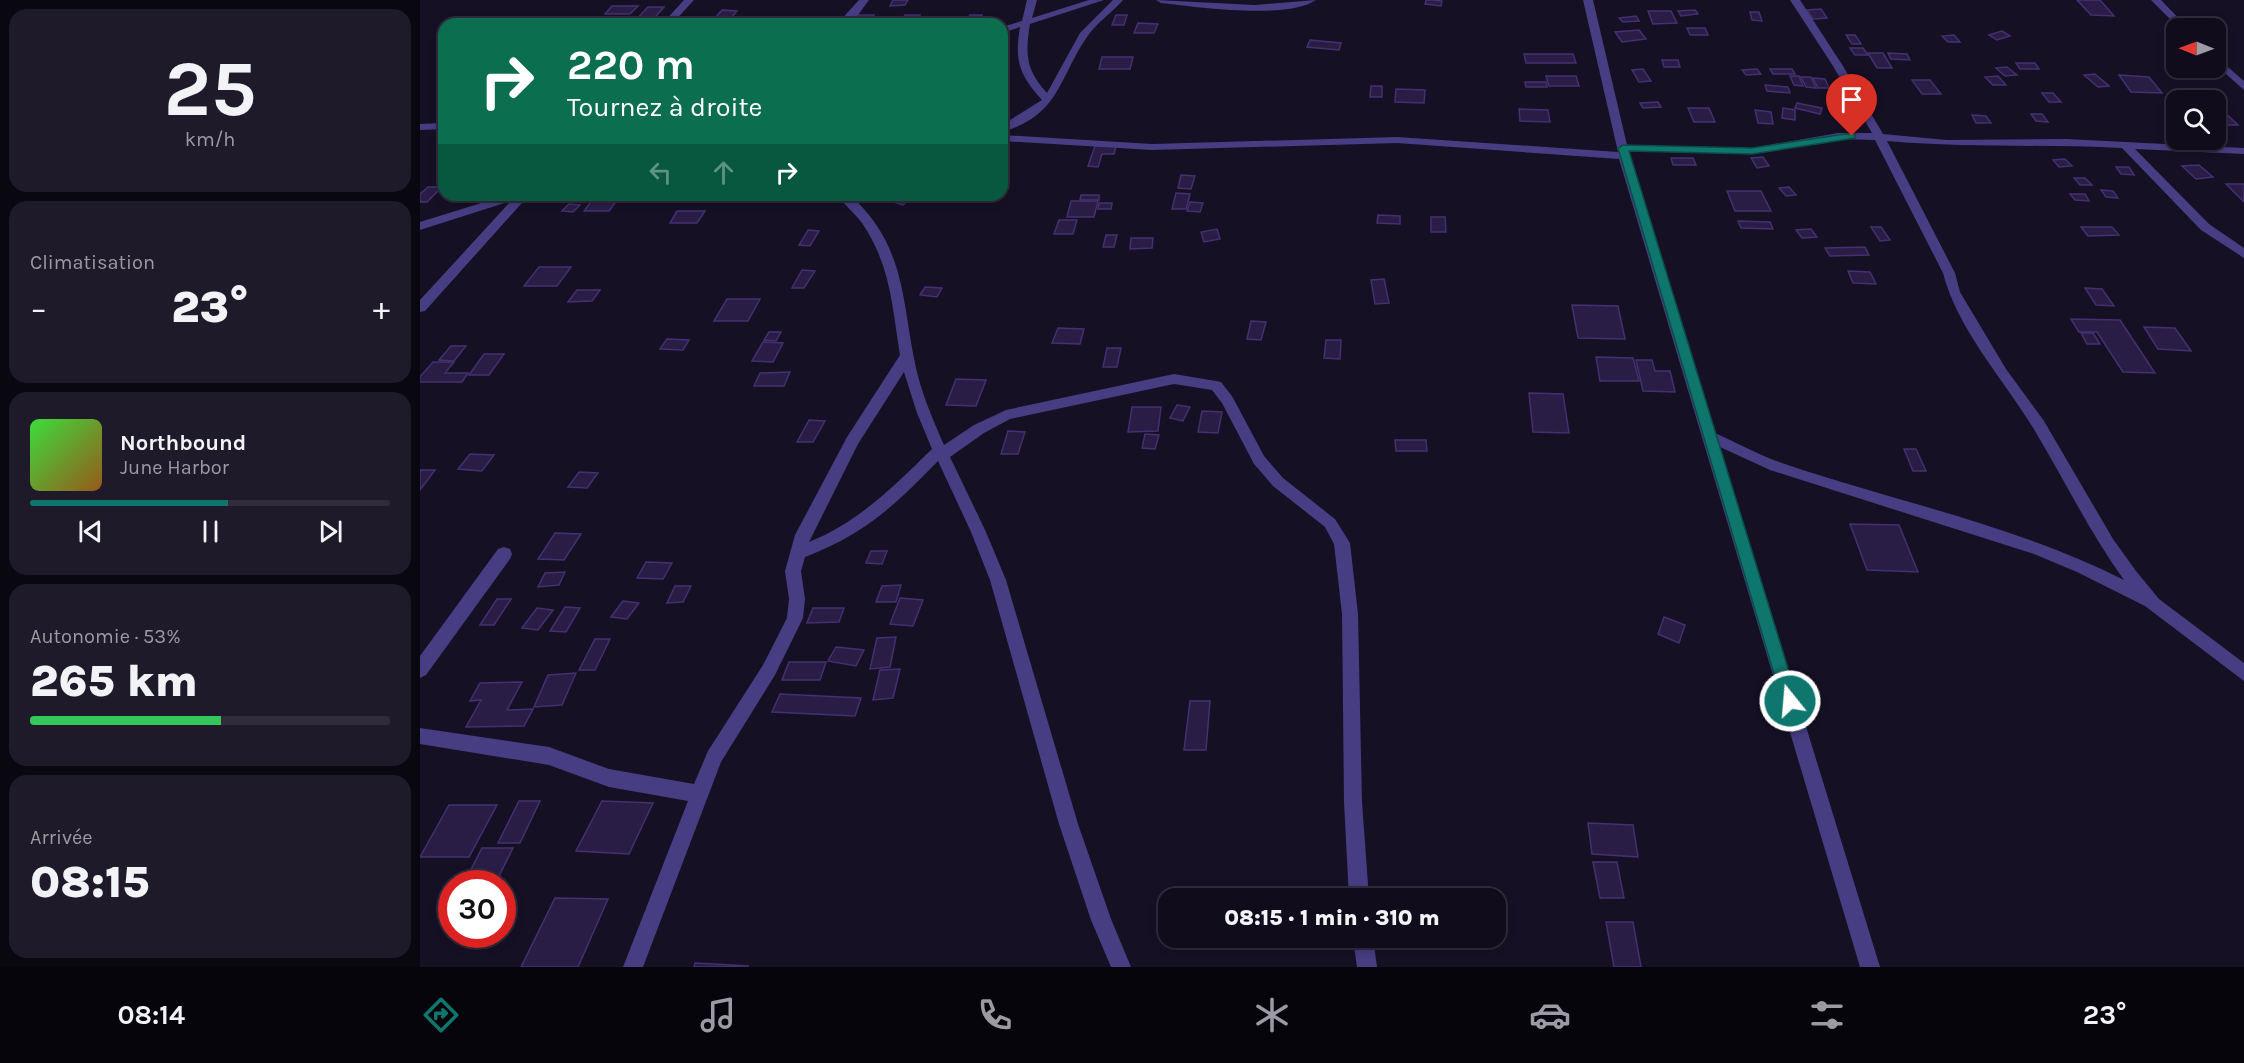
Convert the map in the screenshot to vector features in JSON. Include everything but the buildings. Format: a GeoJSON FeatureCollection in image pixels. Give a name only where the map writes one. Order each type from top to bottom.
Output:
{"type":"FeatureCollection","features":[{"type":"Feature","properties":{"kind":"street"},"geometry":{"type":"LineString","coordinates":[[672,18],[689,0]]}},
{"type":"Feature","properties":{"kind":"street"},"geometry":{"type":"LineString","coordinates":[[849,18],[864,0]]}},
{"type":"Feature","properties":{"kind":"street"},"geometry":{"type":"LineString","coordinates":[[1032,0],[1026,21],[1026,72],[1048,101]]}},
{"type":"Feature","properties":{"kind":"street"},"geometry":{"type":"LineString","coordinates":[[1008,28],[1099,0]]}},
{"type":"Feature","properties":{"kind":"street"},"geometry":{"type":"LineString","coordinates":[[1008,125],[1048,101],[1083,35],[1118,0]]}},
{"type":"Feature","properties":{"kind":"street"},"geometry":{"type":"LineString","coordinates":[[1161,0],[1213,6],[1278,6],[1311,0]]}},
{"type":"Feature","properties":{"kind":"street"},"geometry":{"type":"LineString","coordinates":[[1795,0],[1834,56],[1882,138],[1949,273],[1954,291],[2001,372],[2039,425],[2107,544],[2153,604]]}},
{"type":"Feature","properties":{"kind":"street"},"geometry":{"type":"LineString","coordinates":[[2156,0],[2174,18]]}},
{"type":"Feature","properties":{"kind":"street"},"geometry":{"type":"LineString","coordinates":[[1586,1],[1624,152],[1870,967]]}},
{"type":"Feature","properties":{"kind":"street"},"geometry":{"type":"LineString","coordinates":[[2226,70],[2244,87]]}},
{"type":"Feature","properties":{"kind":"street"},"geometry":{"type":"LineString","coordinates":[[420,127],[438,126]]}},
{"type":"Feature","properties":{"kind":"street"},"geometry":{"type":"LineString","coordinates":[[1008,138],[1152,147],[1397,140],[1624,152],[1752,151],[1838,136],[1987,144],[2124,144],[2244,151]]}},
{"type":"Feature","properties":{"kind":"street"},"geometry":{"type":"LineString","coordinates":[[2124,144],[2205,226],[2244,254]]}},
{"type":"Feature","properties":{"kind":"street"},"geometry":{"type":"LineString","coordinates":[[420,226],[501,201]]}},
{"type":"Feature","properties":{"kind":"street"},"geometry":{"type":"LineString","coordinates":[[420,308],[516,201]]}},
{"type":"Feature","properties":{"kind":"street"},"geometry":{"type":"LineString","coordinates":[[850,201],[872,229],[896,280],[906,357],[928,425],[993,564],[1024,657],[1096,912],[1121,967]]}},
{"type":"Feature","properties":{"kind":"street"},"geometry":{"type":"LineString","coordinates":[[633,967],[714,757],[731,727],[760,686],[795,618],[797,599],[794,571],[803,535],[852,441],[906,357]]}},
{"type":"Feature","properties":{"kind":"street"},"geometry":{"type":"LineString","coordinates":[[797,553],[838,537],[856,526],[877,511],[942,452],[1006,415],[1174,379],[1216,386],[1227,400],[1259,460],[1278,482],[1330,523],[1342,543],[1350,614],[1353,802],[1358,888]]}},
{"type":"Feature","properties":{"kind":"street"},"geometry":{"type":"LineString","coordinates":[[1709,436],[1775,466],[1806,477],[2038,549],[2083,567],[2153,604],[2244,673]]}},
{"type":"Feature","properties":{"kind":"street"},"geometry":{"type":"LineString","coordinates":[[420,670],[504,554]]}},
{"type":"Feature","properties":{"kind":"street"},"geometry":{"type":"LineString","coordinates":[[420,736],[549,756],[609,778],[700,794]]}},
{"type":"Feature","properties":{"kind":"street"},"geometry":{"type":"LineString","coordinates":[[1364,948],[1367,967]]}},
{"type":"Feature","properties":{"kind":"route"},"geometry":{"type":"LineString","coordinates":[[1790,701],[1623,148],[1752,151],[1838,136],[1852,136]]}}]}
